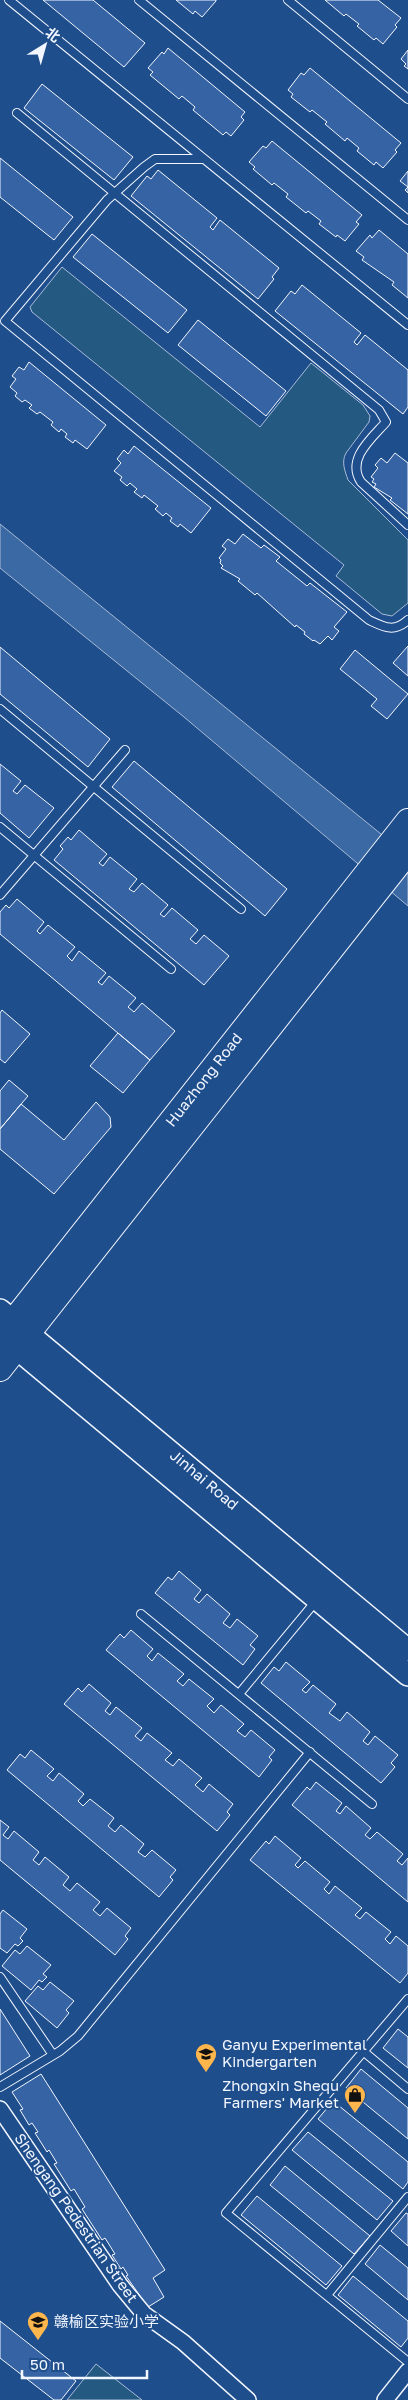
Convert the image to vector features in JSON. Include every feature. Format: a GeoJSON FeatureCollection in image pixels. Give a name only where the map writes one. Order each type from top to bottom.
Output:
{"type":"FeatureCollection","features":[{"type":"Feature","properties":{"kind":"main road","name":"Huazhong Road"},"geometry":{"type":"LineString","coordinates":[[0,1369],[8,1332],[408,821]]}},
{"type":"Feature","properties":{"kind":"main road","name":"Huazhong Road"},"geometry":{"type":"LineString","coordinates":[[8,1332],[408,852]]}},
{"type":"Feature","properties":{"kind":"main road","name":"Jinhai Road"},"geometry":{"type":"LineString","coordinates":[[8,1332],[317,1599],[408,1675]]}},
{"type":"Feature","properties":{"kind":"main road","name":"Jinhai Road"},"geometry":{"type":"LineString","coordinates":[[8,1332],[408,1650]]}},
{"type":"Feature","properties":{"kind":"street","name":"Shengang Pedestrian Street"},"geometry":{"type":"LineString","coordinates":[[0,2109],[120,2285],[144,2314],[183,2342],[248,2400]]}},
{"type":"Feature","properties":{"kind":"street"},"geometry":{"type":"LineString","coordinates":[[384,2400],[408,2371]]}},
{"type":"Feature","properties":{"kind":"lane"},"geometry":{"type":"LineString","coordinates":[[9,0],[408,325]]}},
{"type":"Feature","properties":{"kind":"lane"},"geometry":{"type":"LineString","coordinates":[[139,0],[408,220]]}},
{"type":"Feature","properties":{"kind":"lane"},"geometry":{"type":"LineString","coordinates":[[288,0],[408,99]]}},
{"type":"Feature","properties":{"kind":"lane"},"geometry":{"type":"LineString","coordinates":[[17,113],[379,410],[386,422],[357,460],[357,475],[361,482],[408,525]]}},
{"type":"Feature","properties":{"kind":"lane"},"geometry":{"type":"LineString","coordinates":[[204,159],[155,159],[115,193],[5,321],[369,620],[387,629],[395,629],[408,620]]}},
{"type":"Feature","properties":{"kind":"lane"},"geometry":{"type":"LineString","coordinates":[[0,709],[240,908]]}},
{"type":"Feature","properties":{"kind":"lane"},"geometry":{"type":"LineString","coordinates":[[0,895],[125,750]]}},
{"type":"Feature","properties":{"kind":"lane"},"geometry":{"type":"LineString","coordinates":[[0,827],[171,969]]}},
{"type":"Feature","properties":{"kind":"lane"},"geometry":{"type":"LineString","coordinates":[[239,1694],[317,1599]]}},
{"type":"Feature","properties":{"kind":"lane"},"geometry":{"type":"LineString","coordinates":[[141,1614],[372,1804]]}},
{"type":"Feature","properties":{"kind":"lane"},"geometry":{"type":"LineString","coordinates":[[0,2087],[53,2055],[78,2036],[310,1752]]}},
{"type":"Feature","properties":{"kind":"lane"},"geometry":{"type":"LineString","coordinates":[[0,1977],[53,2055]]}},
{"type":"Feature","properties":{"kind":"lane"},"geometry":{"type":"LineString","coordinates":[[408,1999],[226,2212],[408,2362]]}},
{"type":"Feature","properties":{"kind":"lane"},"geometry":{"type":"LineString","coordinates":[[363,2052],[408,2089]]}},
{"type":"Feature","properties":{"kind":"lane"},"geometry":{"type":"LineString","coordinates":[[327,2295],[408,2197]]}},
{"type":"Feature","properties":{"kind":"shaded area"},"geometry":{"type":"Polygon","coordinates":[[[62,267],[260,427],[311,363],[363,405],[370,416],[369,422],[346,453],[344,460],[345,470],[348,480],[408,540],[408,603],[392,616],[382,614],[336,576],[344,565],[32,312],[30,307],[62,267]]]}},
{"type":"Feature","properties":{"kind":"shaded area"},"geometry":{"type":"Polygon","coordinates":[[[0,524],[408,856],[408,906],[184,717],[0,568],[0,524]]]}},
{"type":"Feature","properties":{"kind":"shaded area"},"geometry":{"type":"Polygon","coordinates":[[[96,2364],[142,2400],[67,2400],[96,2364]]]}},
{"type":"Feature","properties":{"kind":"building"},"geometry":{"type":"Polygon","coordinates":[[[43,0],[93,0],[145,43],[124,67],[43,0]]]}},
{"type":"Feature","properties":{"kind":"building"},"geometry":{"type":"Polygon","coordinates":[[[176,0],[216,1],[202,17],[195,11],[193,14],[176,0]]]}},
{"type":"Feature","properties":{"kind":"building"},"geometry":{"type":"Polygon","coordinates":[[[325,0],[378,0],[401,18],[395,25],[397,27],[383,44],[376,38],[374,40],[357,26],[359,24],[346,14],[344,16],[325,0]]]}},
{"type":"Feature","properties":{"kind":"building"},"geometry":{"type":"Polygon","coordinates":[[[168,48],[245,112],[241,117],[244,120],[231,136],[226,132],[223,135],[193,110],[195,107],[182,96],[179,99],[150,75],[153,72],[148,68],[168,48]]]}},
{"type":"Feature","properties":{"kind":"building"},"geometry":{"type":"Polygon","coordinates":[[[408,50],[408,69],[404,66],[406,64],[401,59],[408,50]]]}},
{"type":"Feature","properties":{"kind":"building"},"geometry":{"type":"Polygon","coordinates":[[[310,68],[401,143],[395,150],[397,152],[383,168],[376,162],[374,165],[357,151],[359,148],[347,138],[345,141],[325,124],[327,122],[291,97],[293,94],[288,90],[301,73],[304,75],[310,68]]]}},
{"type":"Feature","properties":{"kind":"building"},"geometry":{"type":"Polygon","coordinates":[[[42,84],[133,157],[114,180],[24,108],[42,84]]]}},
{"type":"Feature","properties":{"kind":"building"},"geometry":{"type":"Polygon","coordinates":[[[272,141],[362,215],[356,222],[359,224],[345,241],[337,235],[336,237],[319,224],[321,221],[308,211],[306,213],[286,197],[288,194],[274,183],[272,185],[253,169],[255,167],[249,162],[263,146],[266,148],[272,141]]]}},
{"type":"Feature","properties":{"kind":"building"},"geometry":{"type":"Polygon","coordinates":[[[0,158],[73,217],[54,240],[0,197],[0,158]]]}},
{"type":"Feature","properties":{"kind":"building"},"geometry":{"type":"Polygon","coordinates":[[[158,170],[217,218],[210,227],[213,230],[220,220],[279,268],[272,277],[274,279],[258,299],[131,196],[147,176],[151,179],[158,170]]]}},
{"type":"Feature","properties":{"kind":"building"},"geometry":{"type":"Polygon","coordinates":[[[408,171],[408,187],[400,181],[408,171]]]}},
{"type":"Feature","properties":{"kind":"building"},"geometry":{"type":"Polygon","coordinates":[[[379,230],[408,254],[408,298],[392,285],[394,282],[362,260],[364,257],[356,251],[370,235],[372,238],[379,230]]]}},
{"type":"Feature","properties":{"kind":"building"},"geometry":{"type":"Polygon","coordinates":[[[92,234],[187,310],[168,333],[73,257],[92,234]]]}},
{"type":"Feature","properties":{"kind":"building"},"geometry":{"type":"Polygon","coordinates":[[[302,285],[361,333],[354,342],[357,345],[365,335],[408,370],[408,407],[403,414],[275,311],[291,291],[295,294],[302,285]]]}},
{"type":"Feature","properties":{"kind":"building"},"geometry":{"type":"Polygon","coordinates":[[[198,320],[286,391],[266,416],[178,345],[198,320]]]}},
{"type":"Feature","properties":{"kind":"building"},"geometry":{"type":"Polygon","coordinates":[[[29,362],[106,425],[87,449],[75,440],[73,443],[65,437],[67,434],[61,429],[59,432],[51,425],[53,422],[40,412],[37,414],[29,408],[32,405],[25,400],[22,402],[15,396],[17,393],[10,387],[16,379],[12,376],[19,367],[24,370],[29,362]]]}},
{"type":"Feature","properties":{"kind":"building"},"geometry":{"type":"Polygon","coordinates":[[[134,446],[211,508],[191,533],[180,524],[178,527],[170,521],[172,518],[166,513],[163,516],[155,509],[158,506],[144,495],[142,498],[134,492],[137,489],[130,483],[127,486],[120,480],[122,477],[114,471],[121,463],[117,459],[124,450],[128,454],[134,446]]]}},
{"type":"Feature","properties":{"kind":"building"},"geometry":{"type":"Polygon","coordinates":[[[395,453],[408,463],[408,514],[390,500],[392,498],[374,487],[376,484],[372,482],[374,479],[371,477],[378,468],[375,465],[381,458],[387,463],[395,453]]]}},
{"type":"Feature","properties":{"kind":"building"},"geometry":{"type":"Polygon","coordinates":[[[243,534],[261,548],[264,545],[280,557],[276,561],[307,586],[310,583],[347,612],[334,627],[339,631],[332,640],[328,636],[320,644],[313,641],[304,634],[305,632],[296,625],[295,627],[257,593],[255,595],[238,581],[240,579],[221,568],[223,566],[219,558],[226,549],[222,546],[228,539],[235,544],[243,534]]]}},
{"type":"Feature","properties":{"kind":"building"},"geometry":{"type":"Polygon","coordinates":[[[408,646],[408,676],[393,663],[408,646]]]}},
{"type":"Feature","properties":{"kind":"building"},"geometry":{"type":"Polygon","coordinates":[[[0,647],[110,739],[88,767],[0,694],[0,647]]]}},
{"type":"Feature","properties":{"kind":"building"},"geometry":{"type":"Polygon","coordinates":[[[355,650],[408,694],[387,719],[371,706],[377,699],[340,669],[355,650]]]}},
{"type":"Feature","properties":{"kind":"building"},"geometry":{"type":"Polygon","coordinates":[[[134,761],[287,889],[265,916],[112,787],[134,761]]]}},
{"type":"Feature","properties":{"kind":"building"},"geometry":{"type":"Polygon","coordinates":[[[0,764],[21,781],[13,791],[17,794],[25,785],[54,808],[29,838],[0,813],[0,764]]]}},
{"type":"Feature","properties":{"kind":"building"},"geometry":{"type":"Polygon","coordinates":[[[79,830],[107,854],[99,863],[103,866],[110,857],[137,879],[129,889],[134,892],[142,883],[168,905],[160,914],[164,917],[172,908],[198,930],[190,939],[196,944],[204,935],[229,956],[204,985],[54,860],[63,849],[60,846],[68,837],[71,840],[79,830]]]}},
{"type":"Feature","properties":{"kind":"building"},"geometry":{"type":"Polygon","coordinates":[[[17,899],[44,922],[37,931],[40,934],[48,925],[75,947],[67,956],[72,961],[79,951],[106,973],[98,982],[102,985],[109,976],[136,998],[128,1007],[134,1012],[142,1003],[175,1031],[150,1060],[0,934],[0,912],[6,905],[9,908],[17,899]]]}},
{"type":"Feature","properties":{"kind":"building"},"geometry":{"type":"Polygon","coordinates":[[[2,1010],[30,1034],[5,1063],[0,1059],[0,1013],[2,1010]]]}},
{"type":"Feature","properties":{"kind":"building"},"geometry":{"type":"Polygon","coordinates":[[[118,1033],[150,1060],[123,1093],[90,1066],[118,1033]]]}},
{"type":"Feature","properties":{"kind":"building"},"geometry":{"type":"Polygon","coordinates":[[[9,1080],[28,1096],[0,1129],[0,1091],[9,1080]]]}},
{"type":"Feature","properties":{"kind":"building"},"geometry":{"type":"Polygon","coordinates":[[[96,1102],[110,1117],[111,1127],[54,1194],[0,1149],[0,1129],[21,1104],[64,1140],[96,1102]]]}},
{"type":"Feature","properties":{"kind":"building"},"geometry":{"type":"Polygon","coordinates":[[[179,1571],[201,1590],[194,1599],[199,1603],[207,1594],[230,1614],[223,1623],[230,1628],[237,1619],[258,1636],[250,1645],[255,1649],[243,1665],[155,1593],[168,1577],[172,1580],[179,1571]]]}},
{"type":"Feature","properties":{"kind":"building"},"geometry":{"type":"Polygon","coordinates":[[[131,1630],[153,1649],[147,1656],[152,1661],[158,1653],[184,1674],[177,1681],[183,1686],[189,1679],[214,1699],[207,1706],[214,1713],[221,1705],[244,1724],[237,1731],[245,1737],[251,1730],[275,1750],[269,1757],[272,1760],[259,1777],[106,1650],[120,1634],[124,1638],[131,1630]]]}},
{"type":"Feature","properties":{"kind":"building"},"geometry":{"type":"Polygon","coordinates":[[[286,1662],[310,1682],[302,1690],[306,1693],[313,1685],[336,1704],[329,1713],[340,1721],[347,1712],[370,1732],[363,1741],[368,1745],[375,1736],[398,1755],[391,1763],[395,1767],[381,1783],[261,1683],[274,1667],[279,1671],[286,1662]]]}},
{"type":"Feature","properties":{"kind":"building"},"geometry":{"type":"Polygon","coordinates":[[[89,1684],[111,1703],[105,1711],[110,1715],[116,1707],[142,1728],[135,1736],[141,1741],[147,1733],[172,1753],[165,1760],[173,1766],[179,1759],[202,1778],[195,1785],[203,1792],[209,1784],[233,1804],[227,1812],[230,1815],[217,1831],[64,1704],[78,1688],[82,1692],[89,1684]]]}},
{"type":"Feature","properties":{"kind":"building"},"geometry":{"type":"Polygon","coordinates":[[[31,1750],[54,1769],[47,1776],[53,1781],[59,1773],[84,1794],[78,1801],[83,1806],[90,1799],[114,1818],[108,1826],[115,1832],[121,1825],[144,1844],[138,1852],[145,1857],[152,1850],[176,1870],[170,1877],[173,1880],[159,1897],[7,1770],[20,1754],[25,1758],[31,1750]]]}},
{"type":"Feature","properties":{"kind":"building"},"geometry":{"type":"Polygon","coordinates":[[[316,1782],[342,1803],[336,1811],[340,1814],[346,1806],[371,1828],[365,1835],[370,1839],[377,1832],[403,1854],[397,1861],[402,1865],[408,1858],[408,1902],[292,1805],[307,1787],[310,1790],[316,1782]]]}},
{"type":"Feature","properties":{"kind":"building"},"geometry":{"type":"Polygon","coordinates":[[[0,1820],[9,1827],[3,1835],[8,1839],[14,1831],[39,1852],[33,1860],[39,1865],[45,1857],[69,1877],[63,1885],[70,1891],[77,1883],[100,1902],[93,1910],[100,1916],[107,1908],[131,1928],[125,1936],[128,1939],[115,1955],[0,1860],[0,1820]]]}},
{"type":"Feature","properties":{"kind":"building"},"geometry":{"type":"Polygon","coordinates":[[[275,1836],[301,1858],[295,1865],[298,1868],[305,1861],[330,1882],[324,1889],[329,1894],[335,1886],[362,1908],[355,1915],[360,1919],[366,1912],[391,1932],[385,1939],[390,1944],[396,1936],[408,1946],[408,1973],[400,1983],[250,1860],[266,1841],[269,1844],[275,1836]]]}},
{"type":"Feature","properties":{"kind":"building"},"geometry":{"type":"Polygon","coordinates":[[[3,1910],[27,1929],[20,1938],[23,1941],[18,1946],[15,1944],[7,1953],[0,1948],[0,1914],[3,1910]]]}},
{"type":"Feature","properties":{"kind":"building"},"geometry":{"type":"Polygon","coordinates":[[[27,1946],[51,1965],[43,1974],[47,1977],[42,1982],[39,1980],[31,1990],[2,1966],[15,1950],[20,1954],[27,1946]]]}},
{"type":"Feature","properties":{"kind":"building"},"geometry":{"type":"Polygon","coordinates":[[[50,1982],[74,2001],[66,2010],[69,2013],[57,2028],[25,2001],[38,1986],[43,1990],[50,1982]]]}},
{"type":"Feature","properties":{"kind":"building"},"geometry":{"type":"Polygon","coordinates":[[[0,2009],[30,2056],[0,2075],[0,2009]]]}},
{"type":"Feature","properties":{"kind":"building"},"geometry":{"type":"Polygon","coordinates":[[[398,2029],[408,2037],[408,2068],[383,2048],[398,2029]]]}},
{"type":"Feature","properties":{"kind":"building"},"geometry":{"type":"Polygon","coordinates":[[[361,2069],[408,2108],[408,2139],[346,2088],[361,2069]]]}},
{"type":"Feature","properties":{"kind":"building"},"geometry":{"type":"Polygon","coordinates":[[[41,2074],[165,2270],[153,2278],[164,2297],[148,2307],[126,2276],[128,2275],[123,2267],[121,2269],[112,2255],[115,2254],[105,2238],[102,2240],[82,2209],[85,2207],[74,2189],[71,2191],[54,2164],[57,2163],[49,2150],[47,2152],[35,2133],[38,2132],[32,2123],[29,2125],[20,2110],[23,2109],[12,2092],[41,2074]]]}},
{"type":"Feature","properties":{"kind":"building"},"geometry":{"type":"Polygon","coordinates":[[[333,2101],[408,2162],[408,2182],[403,2189],[318,2119],[333,2101]]]}},
{"type":"Feature","properties":{"kind":"building"},"geometry":{"type":"Polygon","coordinates":[[[308,2132],[393,2201],[377,2220],[292,2150],[308,2132]]]}},
{"type":"Feature","properties":{"kind":"building"},"geometry":{"type":"Polygon","coordinates":[[[285,2166],[370,2236],[354,2254],[270,2185],[285,2166]]]}},
{"type":"Feature","properties":{"kind":"building"},"geometry":{"type":"Polygon","coordinates":[[[257,2196],[342,2266],[326,2285],[241,2215],[257,2196]]]}},
{"type":"Feature","properties":{"kind":"building"},"geometry":{"type":"Polygon","coordinates":[[[406,2213],[408,2214],[408,2246],[391,2231],[406,2213]]]}},
{"type":"Feature","properties":{"kind":"building"},"geometry":{"type":"Polygon","coordinates":[[[380,2245],[408,2268],[408,2300],[365,2264],[380,2245]]]}},
{"type":"Feature","properties":{"kind":"building"},"geometry":{"type":"Polygon","coordinates":[[[353,2276],[408,2321],[408,2338],[401,2347],[338,2295],[353,2276]]]}},
{"type":"Feature","properties":{"kind":"building"},"geometry":{"type":"Polygon","coordinates":[[[0,2321],[76,2381],[61,2400],[54,2400],[0,2358],[0,2321]]]}},
{"type":"Feature","properties":{"kind":"place","name":"Ganyu Experimental Kindergarten"},"geometry":{"type":"Point","coordinates":[206,2073]}},
{"type":"Feature","properties":{"kind":"place","name":"Zhongxin Shequ Farmers' Market"},"geometry":{"type":"Point","coordinates":[355,2114]}},
{"type":"Feature","properties":{"kind":"place","name":"赣榆区实验小学"},"geometry":{"type":"Point","coordinates":[38,2341]}}]}
